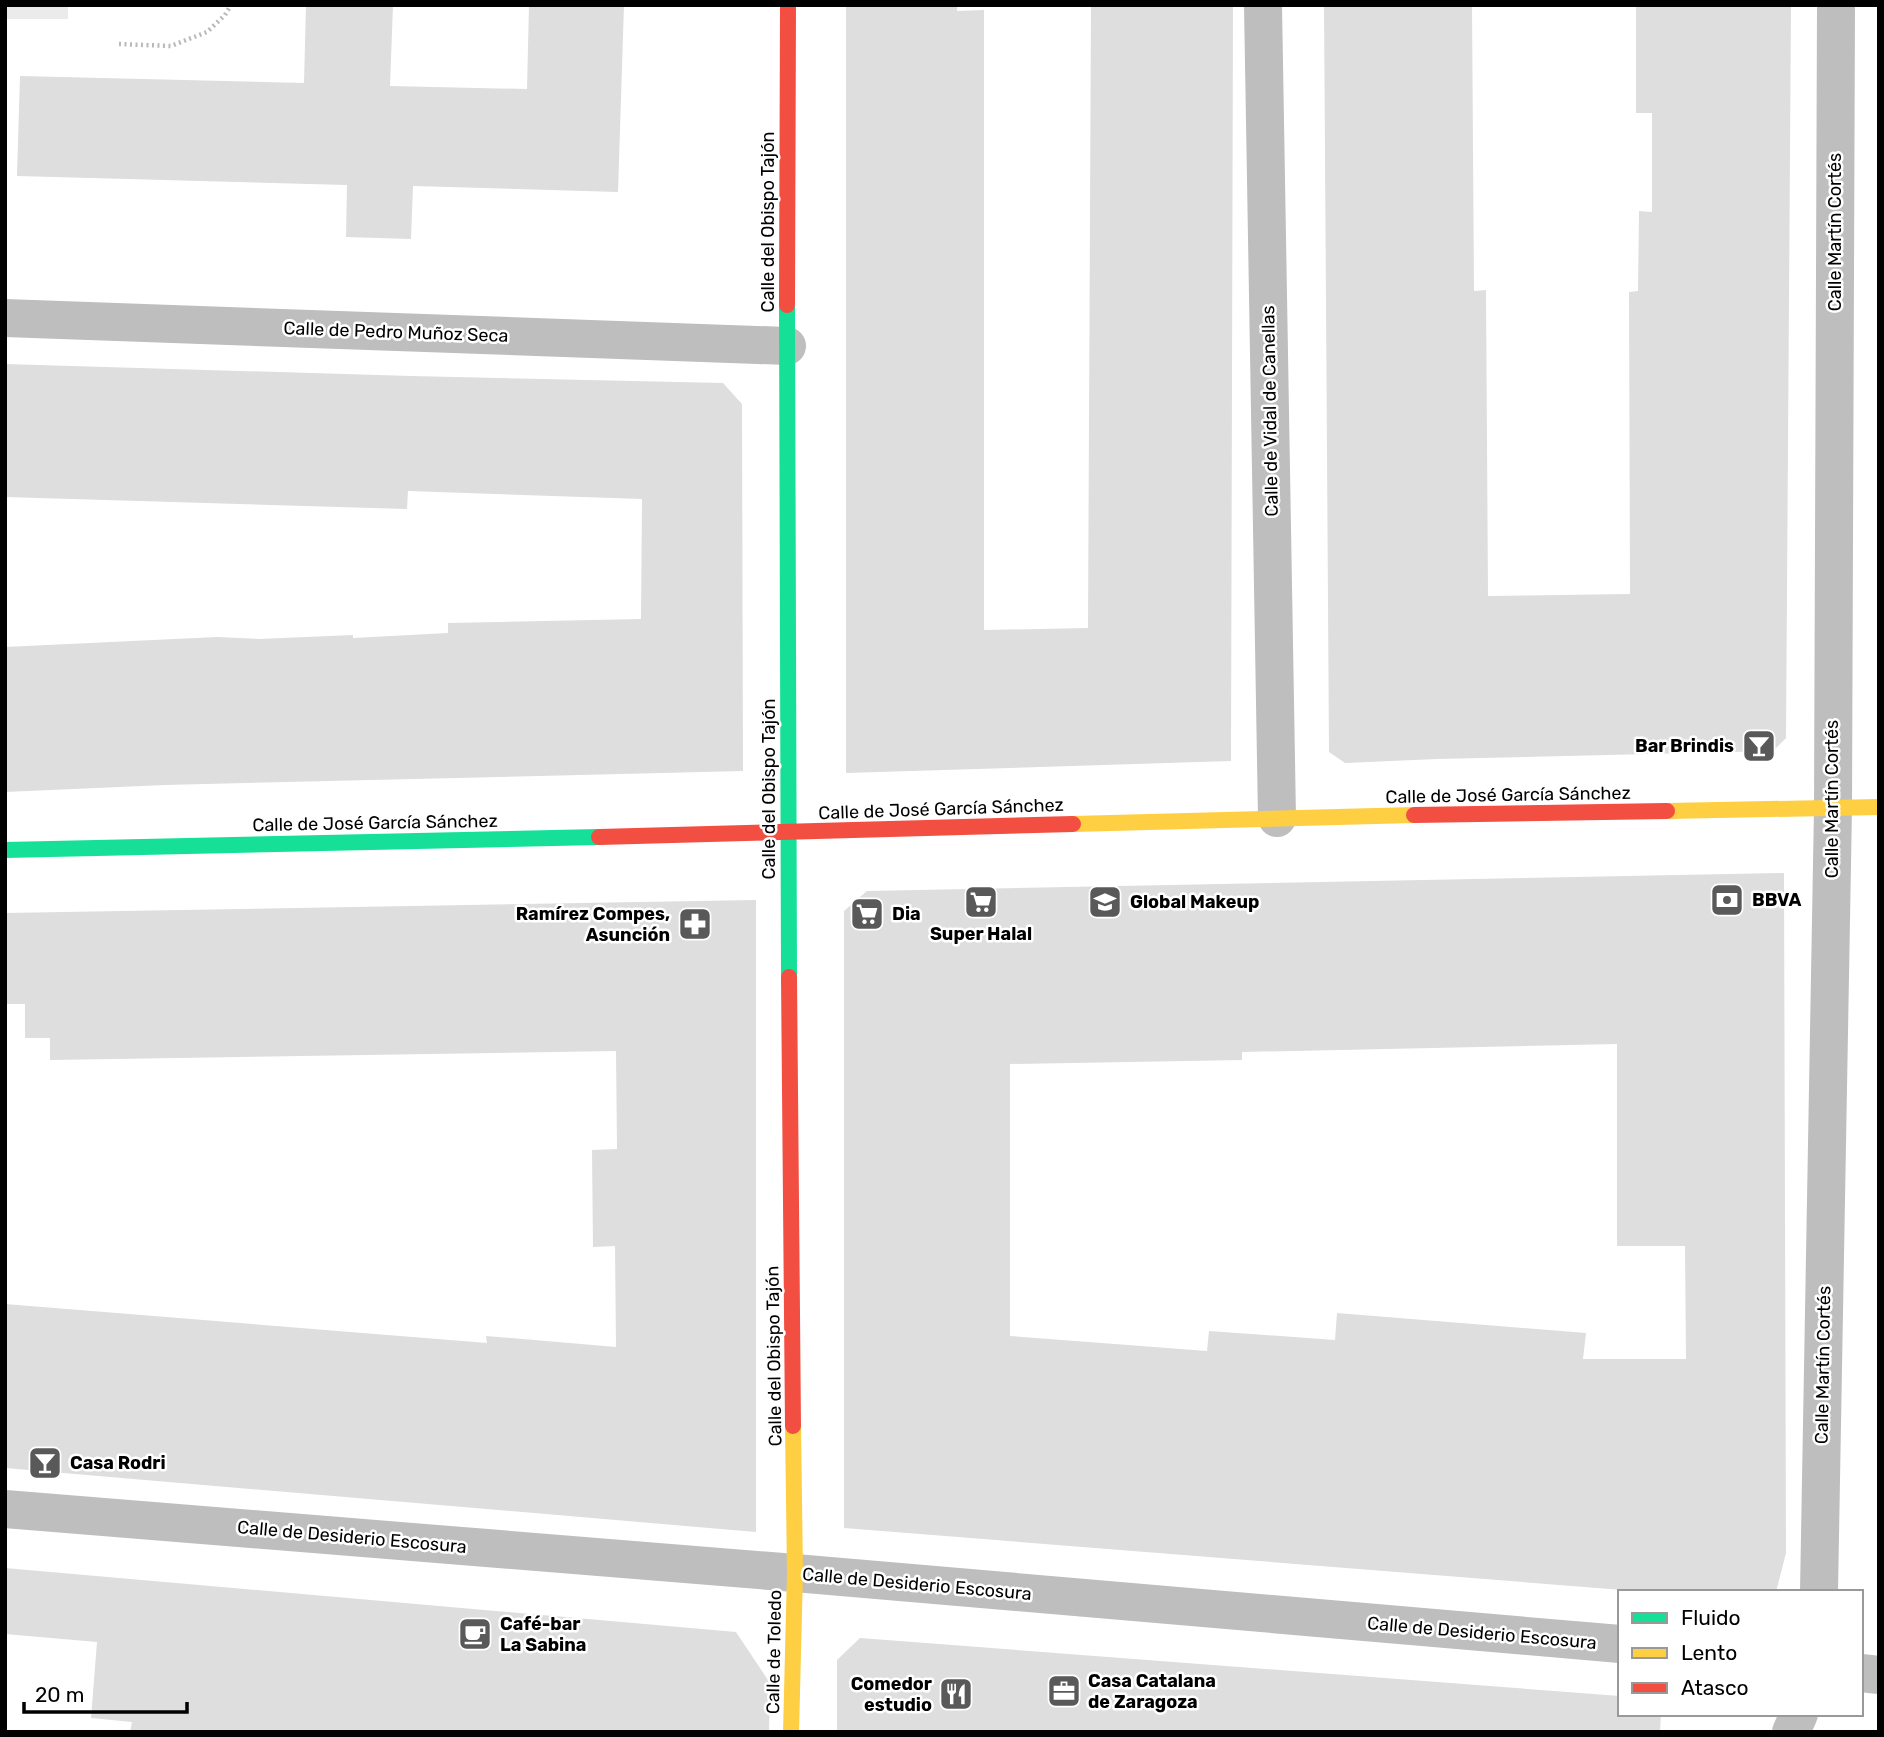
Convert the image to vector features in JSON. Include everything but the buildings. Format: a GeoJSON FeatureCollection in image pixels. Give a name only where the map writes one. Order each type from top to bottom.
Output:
{"type":"FeatureCollection","features":[{"type":"Feature","properties":{"kind":"street","name":"Calle del Obispo Tajón"},"geometry":{"type":"LineString","coordinates":[[788,5],[789,833],[795,1573]]}},
{"type":"Feature","properties":{"kind":"street","name":"Calle de Vidal de Canellas"},"geometry":{"type":"LineString","coordinates":[[1263,5],[1278,818]]}},
{"type":"Feature","properties":{"kind":"street","name":"Calle Martín Cortés"},"geometry":{"type":"LineString","coordinates":[[1819,1590],[1833,808],[1836,5]]}},
{"type":"Feature","properties":{"kind":"street","name":"Calle de Pedro Muñoz Seca"},"geometry":{"type":"LineString","coordinates":[[5,318],[787,346]]}},
{"type":"Feature","properties":{"kind":"street","name":"Calle de José García Sánchez"},"geometry":{"type":"LineString","coordinates":[[5,850],[789,833],[1278,818],[1879,807]]}},
{"type":"Feature","properties":{"kind":"street","name":"Calle de Desiderio Escosura"},"geometry":{"type":"LineString","coordinates":[[5,1509],[1618,1644]]}},
{"type":"Feature","properties":{"kind":"street","name":"Calle de Toledo"},"geometry":{"type":"LineString","coordinates":[[791,1732],[795,1573]]}},
{"type":"Feature","properties":{"kind":"street"},"geometry":{"type":"LineString","coordinates":[[1791,1732],[1798,1716]]}},
{"type":"Feature","properties":{"kind":"path"},"geometry":{"type":"LineString","coordinates":[[119,44],[171,46],[207,32],[225,15],[231,5]]}},
{"type":"Feature","properties":{"kind":"shaded area"},"geometry":{"type":"Polygon","coordinates":[[[5,5],[68,5],[68,19],[5,19],[5,5]]]}},
{"type":"Feature","properties":{"kind":"traffic: fast"},"geometry":{"type":"LineString","coordinates":[[787,305],[789,977]]}},
{"type":"Feature","properties":{"kind":"traffic: fast"},"geometry":{"type":"LineString","coordinates":[[5,850],[599,837]]}},
{"type":"Feature","properties":{"kind":"traffic: slow"},"geometry":{"type":"LineString","coordinates":[[1667,811],[1879,807]]}},
{"type":"Feature","properties":{"kind":"traffic: slow"},"geometry":{"type":"LineString","coordinates":[[1073,824],[1414,815]]}},
{"type":"Feature","properties":{"kind":"traffic: slow"},"geometry":{"type":"LineString","coordinates":[[791,1732],[795,1573],[793,1426]]}},
{"type":"Feature","properties":{"kind":"traffic: jam"},"geometry":{"type":"LineString","coordinates":[[787,305],[788,5]]}},
{"type":"Feature","properties":{"kind":"traffic: jam"},"geometry":{"type":"LineString","coordinates":[[1414,815],[1667,811]]}},
{"type":"Feature","properties":{"kind":"traffic: jam"},"geometry":{"type":"LineString","coordinates":[[599,837],[1073,824]]}},
{"type":"Feature","properties":{"kind":"traffic: jam"},"geometry":{"type":"LineString","coordinates":[[789,977],[793,1426]]}},
{"type":"Feature","properties":{"kind":"place","name":"Bar Brindis"},"geometry":{"type":"Point","coordinates":[1759,746]}},
{"type":"Feature","properties":{"kind":"place","name":"BBVA"},"geometry":{"type":"Point","coordinates":[1727,900]}},
{"type":"Feature","properties":{"kind":"place","name":"Super Halal"},"geometry":{"type":"Point","coordinates":[981,902]}},
{"type":"Feature","properties":{"kind":"place","name":"Global Makeup"},"geometry":{"type":"Point","coordinates":[1105,902]}},
{"type":"Feature","properties":{"kind":"place","name":"Dia"},"geometry":{"type":"Point","coordinates":[867,914]}},
{"type":"Feature","properties":{"kind":"place","name":"Ramírez Compes, Asunción"},"geometry":{"type":"Point","coordinates":[695,924]}},
{"type":"Feature","properties":{"kind":"place","name":"Casa Rodri"},"geometry":{"type":"Point","coordinates":[45,1463]}},
{"type":"Feature","properties":{"kind":"place","name":"Café-bar La Sabina"},"geometry":{"type":"Point","coordinates":[475,1634]}},
{"type":"Feature","properties":{"kind":"place","name":"Casa Catalana de Zaragoza"},"geometry":{"type":"Point","coordinates":[1064,1691]}},
{"type":"Feature","properties":{"kind":"place","name":"Comedor estudio"},"geometry":{"type":"Point","coordinates":[956,1694]}}]}
